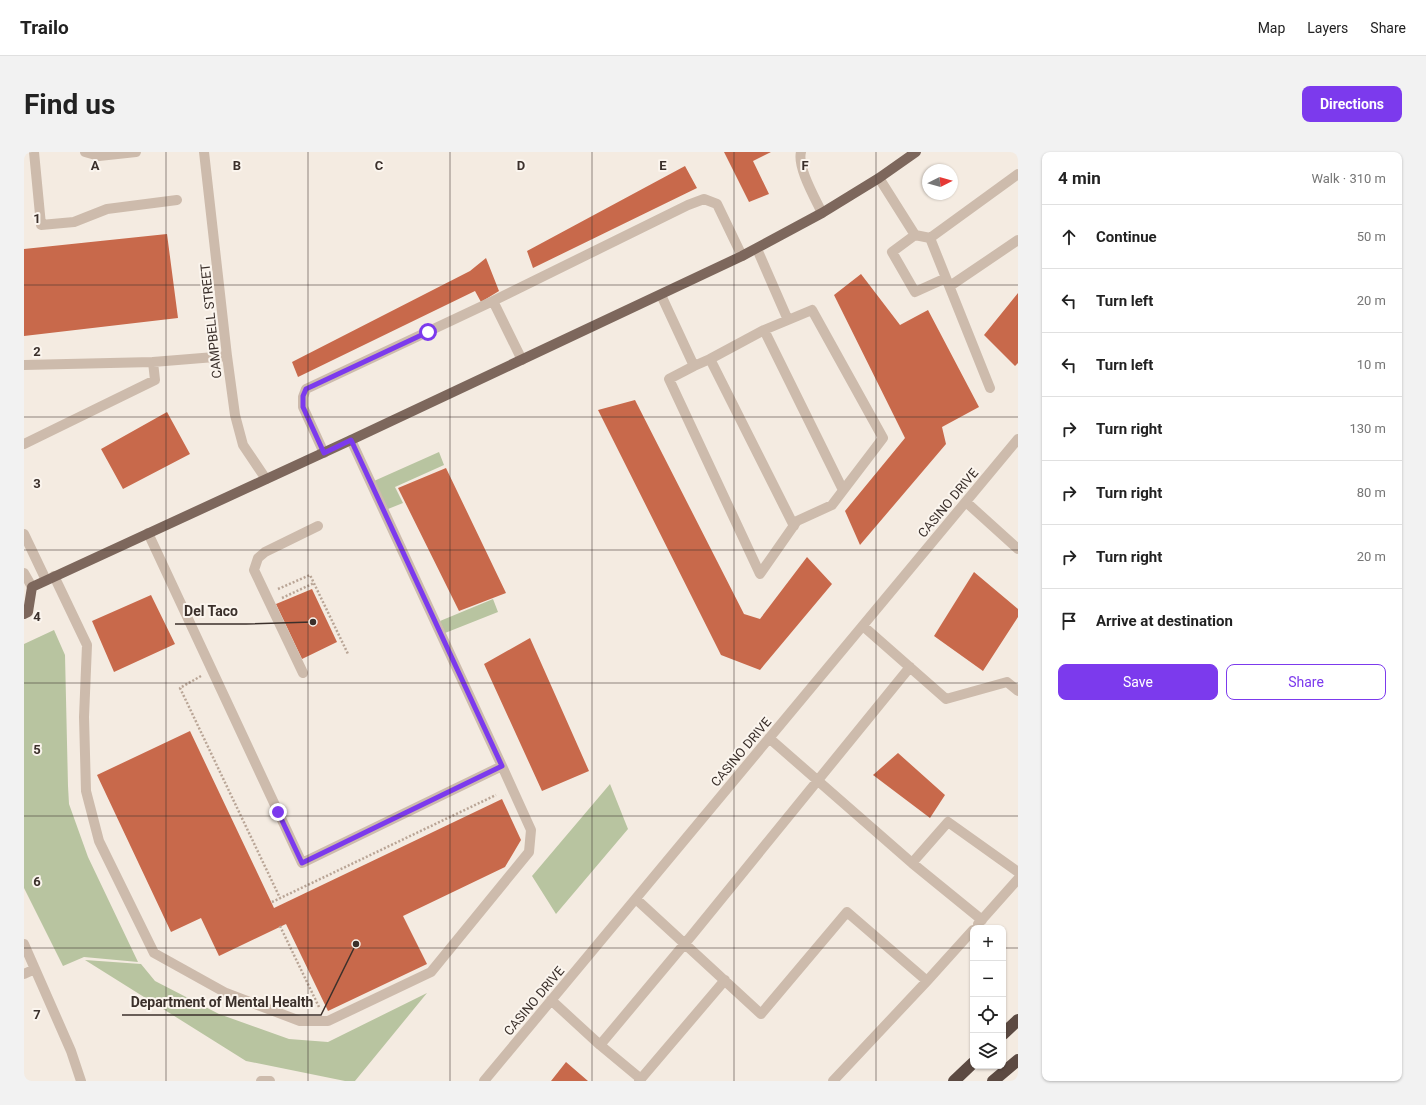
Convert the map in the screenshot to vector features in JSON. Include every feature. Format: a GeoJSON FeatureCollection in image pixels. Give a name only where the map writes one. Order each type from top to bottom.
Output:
{"type":"FeatureCollection","features":[{"type":"Feature","properties":{"kind":"highway"},"geometry":{"type":"LineString","coordinates":[[1004,1033],[1018,1020]]}},
{"type":"Feature","properties":{"kind":"highway"},"geometry":{"type":"LineString","coordinates":[[993,1081],[1018,1060]]}},
{"type":"Feature","properties":{"kind":"highway"},"geometry":{"type":"LineString","coordinates":[[954,1081],[970,1066]]}},
{"type":"Feature","properties":{"kind":"main road"},"geometry":{"type":"LineString","coordinates":[[24,614],[28,612],[28,586],[50,578],[324,453],[757,249],[822,213],[879,178],[916,152]]}},
{"type":"Feature","properties":{"kind":"street"},"geometry":{"type":"LineString","coordinates":[[34,152],[41,225],[74,222],[107,209],[177,200]]}},
{"type":"Feature","properties":{"kind":"street"},"geometry":{"type":"LineString","coordinates":[[85,152],[100,156],[136,152]]}},
{"type":"Feature","properties":{"kind":"street","name":"CAMPBELL STREET"},"geometry":{"type":"LineString","coordinates":[[204,152],[235,415],[243,445],[266,479]]}},
{"type":"Feature","properties":{"kind":"street"},"geometry":{"type":"LineString","coordinates":[[801,152],[800,156],[803,170],[822,213]]}},
{"type":"Feature","properties":{"kind":"street"},"geometry":{"type":"LineString","coordinates":[[879,178],[915,235],[930,238],[1018,174]]}},
{"type":"Feature","properties":{"kind":"street"},"geometry":{"type":"LineString","coordinates":[[324,453],[303,407],[303,396],[306,389],[493,302],[681,208],[704,199],[717,204],[742,256]]}},
{"type":"Feature","properties":{"kind":"street"},"geometry":{"type":"LineString","coordinates":[[915,235],[892,252],[915,292],[948,282],[1018,240]]}},
{"type":"Feature","properties":{"kind":"street"},"geometry":{"type":"LineString","coordinates":[[930,238],[990,388]]}},
{"type":"Feature","properties":{"kind":"street"},"geometry":{"type":"LineString","coordinates":[[757,249],[788,320]]}},
{"type":"Feature","properties":{"kind":"street"},"geometry":{"type":"LineString","coordinates":[[661,295],[694,366]]}},
{"type":"Feature","properties":{"kind":"street"},"geometry":{"type":"LineString","coordinates":[[493,302],[522,360]]}},
{"type":"Feature","properties":{"kind":"street"},"geometry":{"type":"LineString","coordinates":[[812,310],[883,438],[832,505],[797,521],[760,574],[669,379],[764,330],[788,320],[812,310]]}},
{"type":"Feature","properties":{"kind":"street"},"geometry":{"type":"LineString","coordinates":[[764,330],[843,490]]}},
{"type":"Feature","properties":{"kind":"street"},"geometry":{"type":"LineString","coordinates":[[24,365],[154,362],[227,356]]}},
{"type":"Feature","properties":{"kind":"street"},"geometry":{"type":"LineString","coordinates":[[710,359],[794,526]]}},
{"type":"Feature","properties":{"kind":"street"},"geometry":{"type":"LineString","coordinates":[[24,444],[155,380],[154,362]]}},
{"type":"Feature","properties":{"kind":"street","name":"CASINO DRIVE"},"geometry":{"type":"LineString","coordinates":[[484,1081],[1018,439]]}},
{"type":"Feature","properties":{"kind":"street"},"geometry":{"type":"LineString","coordinates":[[24,534],[87,645],[84,717],[86,791],[99,840],[154,953],[226,993],[300,1021],[328,1021],[431,972],[529,852],[531,830],[351,440]]}},
{"type":"Feature","properties":{"kind":"street"},"geometry":{"type":"LineString","coordinates":[[966,502],[1018,549]]}},
{"type":"Feature","properties":{"kind":"street"},"geometry":{"type":"LineString","coordinates":[[303,673],[254,570],[258,558],[265,552],[318,526]]}},
{"type":"Feature","properties":{"kind":"street"},"geometry":{"type":"LineString","coordinates":[[148,533],[302,863],[502,766]]}},
{"type":"Feature","properties":{"kind":"street"},"geometry":{"type":"LineString","coordinates":[[24,573],[28,586]]}},
{"type":"Feature","properties":{"kind":"street"},"geometry":{"type":"LineString","coordinates":[[863,626],[946,699],[1007,682],[1018,691]]}},
{"type":"Feature","properties":{"kind":"street"},"geometry":{"type":"LineString","coordinates":[[600,1044],[685,943],[910,667]]}},
{"type":"Feature","properties":{"kind":"street"},"geometry":{"type":"LineString","coordinates":[[769,738],[912,863],[982,920]]}},
{"type":"Feature","properties":{"kind":"street"},"geometry":{"type":"LineString","coordinates":[[912,863],[948,822],[1018,872]]}},
{"type":"Feature","properties":{"kind":"street"},"geometry":{"type":"LineString","coordinates":[[978,925],[1018,879]]}},
{"type":"Feature","properties":{"kind":"street"},"geometry":{"type":"LineString","coordinates":[[636,898],[761,1014],[847,912],[928,981]]}},
{"type":"Feature","properties":{"kind":"street"},"geometry":{"type":"LineString","coordinates":[[833,1081],[928,981],[970,934]]}},
{"type":"Feature","properties":{"kind":"street"},"geometry":{"type":"LineString","coordinates":[[24,944],[72,1051],[81,1081]]}},
{"type":"Feature","properties":{"kind":"street"},"geometry":{"type":"LineString","coordinates":[[24,974],[35,968]]}},
{"type":"Feature","properties":{"kind":"street"},"geometry":{"type":"LineString","coordinates":[[552,1000],[640,1080],[725,980]]}},
{"type":"Feature","properties":{"kind":"street"},"geometry":{"type":"LineString","coordinates":[[261,1081],[270,1081]]}},
{"type":"Feature","properties":{"kind":"path"},"geometry":{"type":"LineString","coordinates":[[272,592],[310,575],[348,654]]}},
{"type":"Feature","properties":{"kind":"path"},"geometry":{"type":"LineString","coordinates":[[276,600],[314,583]]}},
{"type":"Feature","properties":{"kind":"path"},"geometry":{"type":"LineString","coordinates":[[200,670],[203,675],[180,688],[280,898]]}},
{"type":"Feature","properties":{"kind":"path"},"geometry":{"type":"LineString","coordinates":[[272,902],[496,796]]}},
{"type":"Feature","properties":{"kind":"path"},"geometry":{"type":"LineString","coordinates":[[280,926],[326,1020]]}},
{"type":"Feature","properties":{"kind":"green space"},"geometry":{"type":"Polygon","coordinates":[[[439,452],[444,465],[395,487],[403,503],[388,509],[374,481],[439,452]]]}},
{"type":"Feature","properties":{"kind":"green space"},"geometry":{"type":"Polygon","coordinates":[[[493,599],[498,612],[445,633],[440,621],[493,599]]]}},
{"type":"Feature","properties":{"kind":"green space"},"geometry":{"type":"Polygon","coordinates":[[[54,630],[65,655],[69,804],[88,857],[138,962],[84,957],[63,966],[24,888],[24,644],[54,630]]]}},
{"type":"Feature","properties":{"kind":"green space"},"geometry":{"type":"Polygon","coordinates":[[[610,784],[628,829],[556,914],[532,876],[610,784]]]}},
{"type":"Feature","properties":{"kind":"green space"},"geometry":{"type":"Polygon","coordinates":[[[85,960],[141,964],[155,981],[219,1014],[289,1039],[328,1042],[427,993],[355,1081],[345,1081],[246,1061],[85,960]]]}},
{"type":"Feature","properties":{"kind":"building"},"geometry":{"type":"Polygon","coordinates":[[[724,152],[771,152],[753,161],[769,194],[749,202],[724,152]]]}},
{"type":"Feature","properties":{"kind":"building"},"geometry":{"type":"Polygon","coordinates":[[[685,166],[697,188],[533,268],[527,251],[685,166]]]}},
{"type":"Feature","properties":{"kind":"building"},"geometry":{"type":"Polygon","coordinates":[[[167,234],[178,318],[24,336],[24,249],[167,234]]]}},
{"type":"Feature","properties":{"kind":"building"},"geometry":{"type":"Polygon","coordinates":[[[486,258],[499,291],[481,302],[475,291],[298,377],[292,362],[470,271],[486,258]]]}},
{"type":"Feature","properties":{"kind":"building"},"geometry":{"type":"Polygon","coordinates":[[[861,274],[900,325],[928,310],[979,407],[942,427],[946,444],[860,545],[845,511],[905,438],[834,295],[861,274]]]}},
{"type":"Feature","properties":{"kind":"building"},"geometry":{"type":"Polygon","coordinates":[[[1018,293],[1018,363],[1015,366],[984,335],[1018,293]]]}},
{"type":"Feature","properties":{"kind":"building"},"geometry":{"type":"Polygon","coordinates":[[[635,400],[744,614],[760,619],[807,557],[832,584],[760,670],[721,655],[598,410],[635,400]]]}},
{"type":"Feature","properties":{"kind":"building"},"geometry":{"type":"Polygon","coordinates":[[[167,412],[190,454],[123,489],[101,449],[167,412]]]}},
{"type":"Feature","properties":{"kind":"building"},"geometry":{"type":"Polygon","coordinates":[[[446,468],[506,593],[459,611],[398,488],[446,468]]]}},
{"type":"Feature","properties":{"kind":"building"},"geometry":{"type":"Polygon","coordinates":[[[974,572],[1018,609],[1018,617],[983,671],[934,636],[974,572]]]}},
{"type":"Feature","properties":{"kind":"building"},"geometry":{"type":"Polygon","coordinates":[[[312,589],[337,642],[302,659],[276,604],[312,589]]]}},
{"type":"Feature","properties":{"kind":"building"},"geometry":{"type":"Polygon","coordinates":[[[151,595],[175,644],[114,672],[92,621],[151,595]]]}},
{"type":"Feature","properties":{"kind":"building"},"geometry":{"type":"Polygon","coordinates":[[[530,638],[589,771],[542,791],[484,664],[530,638]]]}},
{"type":"Feature","properties":{"kind":"building"},"geometry":{"type":"Polygon","coordinates":[[[190,731],[274,908],[502,799],[521,840],[505,867],[403,916],[427,964],[328,1011],[286,924],[219,956],[201,918],[171,932],[97,775],[190,731]]]}},
{"type":"Feature","properties":{"kind":"building"},"geometry":{"type":"Polygon","coordinates":[[[898,753],[945,795],[930,818],[873,775],[898,753]]]}},
{"type":"Feature","properties":{"kind":"building"},"geometry":{"type":"Polygon","coordinates":[[[566,1062],[588,1081],[551,1081],[566,1062]]]}},
{"type":"Feature","properties":{"kind":"place","name":"Del Taco"},"geometry":{"type":"Point","coordinates":[313,622]}},
{"type":"Feature","properties":{"kind":"place","name":"Department of Mental Health"},"geometry":{"type":"Point","coordinates":[356,944]}},
{"type":"Feature","properties":{"kind":"route"},"geometry":{"type":"LineString","coordinates":[[278,812],[302,863],[502,766],[351,440],[324,453],[303,407],[303,396],[306,389],[428,332]]}}]}
